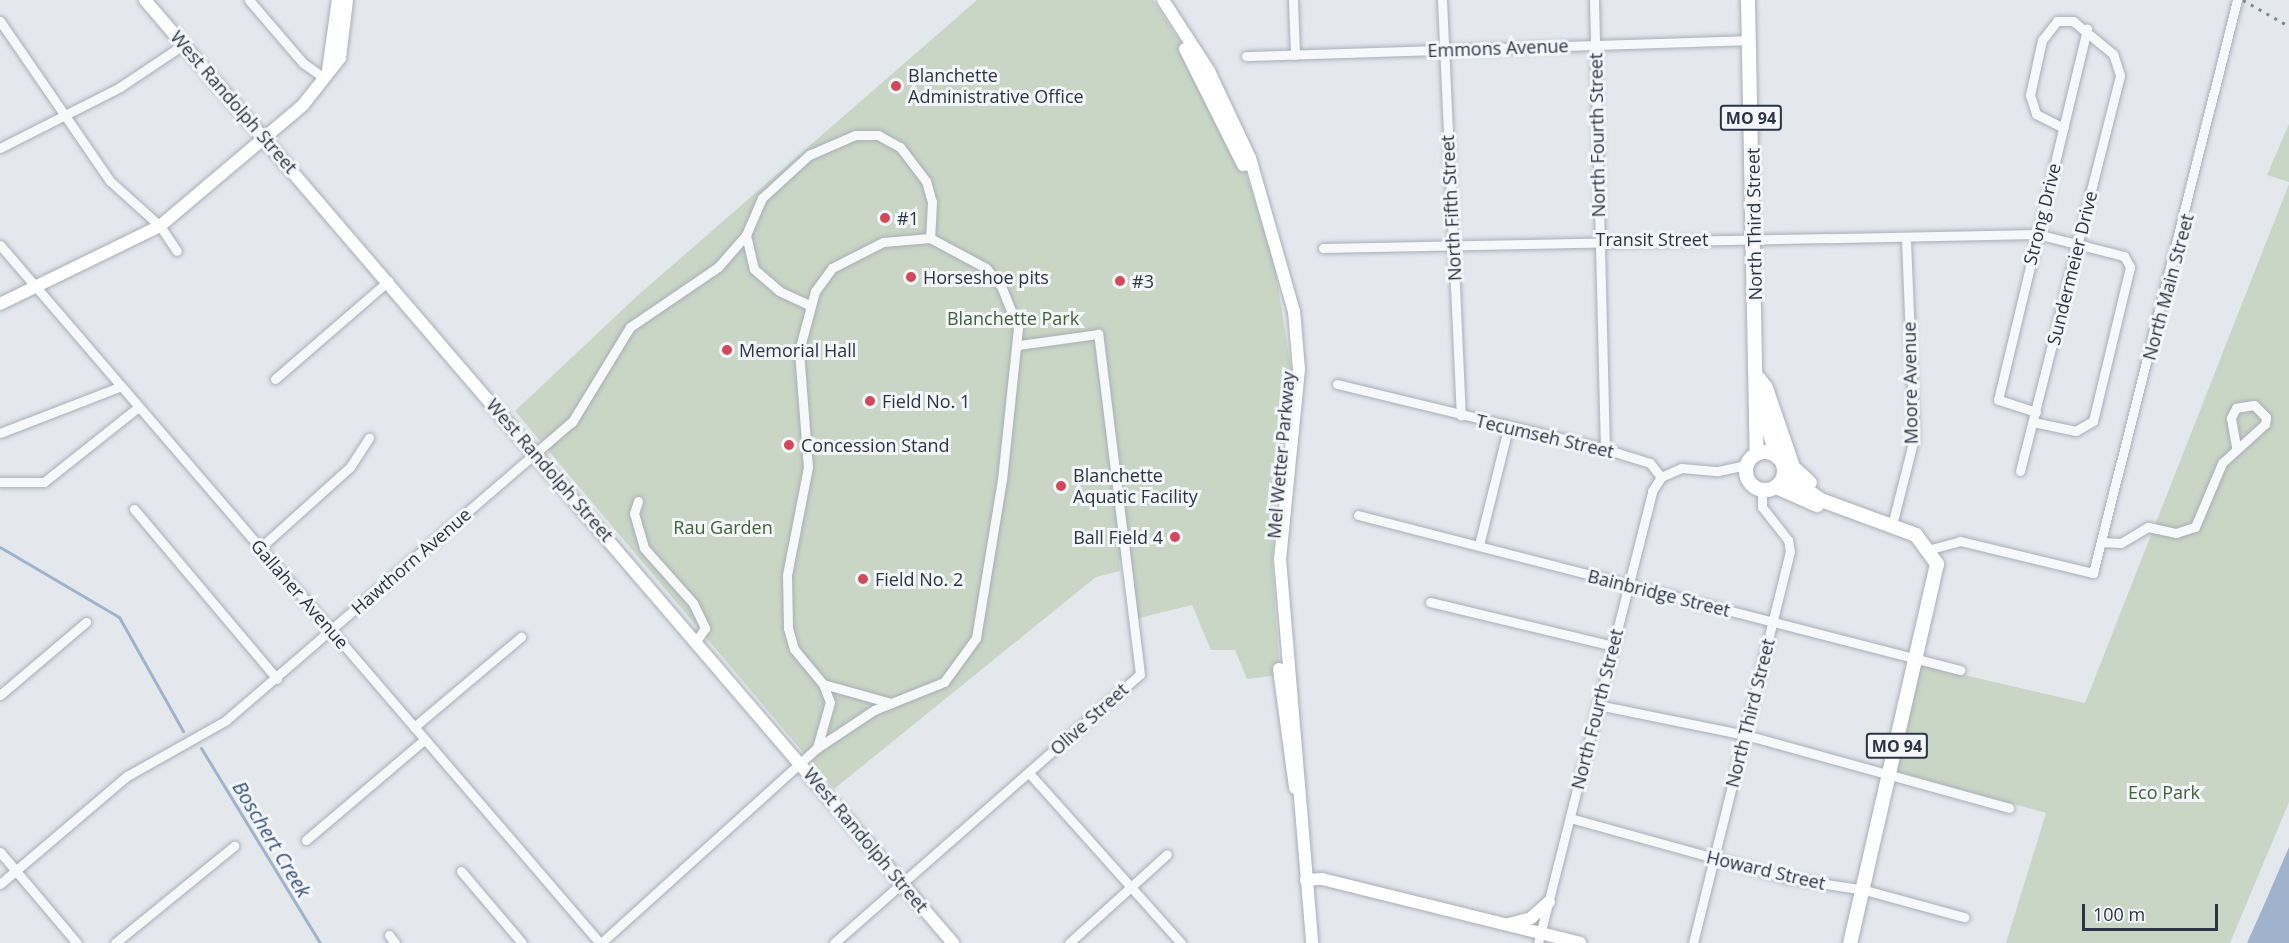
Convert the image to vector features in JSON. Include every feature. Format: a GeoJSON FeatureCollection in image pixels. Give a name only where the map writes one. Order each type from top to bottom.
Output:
{"type":"FeatureCollection","features":[{"type":"Feature","properties":{"kind":"main road","name":"North Third Street"},"geometry":{"type":"LineString","coordinates":[[1748,0],[1755,240],[1756,375],[1749,480],[1769,488]]}},
{"type":"Feature","properties":{"kind":"main road","name":"North Third Street"},"geometry":{"type":"LineString","coordinates":[[1756,375],[1776,456],[1788,470]]}},
{"type":"Feature","properties":{"kind":"main road","name":"North Third Street"},"geometry":{"type":"LineString","coordinates":[[1756,375],[1766,388],[1788,470]]}},
{"type":"Feature","properties":{"kind":"main road"},"geometry":{"type":"LineString","coordinates":[[1752,460],[1776,456]]}},
{"type":"Feature","properties":{"kind":"main road"},"geometry":{"type":"LineString","coordinates":[[1859,516],[1821,500],[1788,470],[1769,488],[1831,512],[1859,516],[1892,525],[1916,535],[1931,549]]}},
{"type":"Feature","properties":{"kind":"main road","name":"MO 94"},"geometry":{"type":"LineString","coordinates":[[1850,943],[1865,891],[1937,564],[1931,549]]}},
{"type":"Feature","properties":{"kind":"street","name":"West Randolph Street"},"geometry":{"type":"LineString","coordinates":[[145,0],[698,640],[954,943]]}},
{"type":"Feature","properties":{"kind":"street"},"geometry":{"type":"LineString","coordinates":[[249,0],[303,63],[326,73]]}},
{"type":"Feature","properties":{"kind":"street"},"geometry":{"type":"LineString","coordinates":[[326,73],[338,0]]}},
{"type":"Feature","properties":{"kind":"street"},"geometry":{"type":"LineString","coordinates":[[0,304],[160,226],[303,105],[340,58],[345,39],[347,0]]}},
{"type":"Feature","properties":{"kind":"street","name":"Mel Wetter Parkway"},"geometry":{"type":"LineString","coordinates":[[1154,0],[1202,75],[1242,161],[1286,312],[1291,369],[1277,570],[1289,772],[1297,794],[1306,880]]}},
{"type":"Feature","properties":{"kind":"street","name":"Mel Wetter Parkway"},"geometry":{"type":"LineString","coordinates":[[1163,0],[1209,71],[1250,158],[1294,311],[1299,369],[1277,570]]}},
{"type":"Feature","properties":{"kind":"street"},"geometry":{"type":"LineString","coordinates":[[1293,0],[1295,55]]}},
{"type":"Feature","properties":{"kind":"street","name":"North Fifth Street"},"geometry":{"type":"LineString","coordinates":[[1442,0],[1461,416]]}},
{"type":"Feature","properties":{"kind":"street","name":"North Fourth Street"},"geometry":{"type":"LineString","coordinates":[[1594,0],[1605,449]]}},
{"type":"Feature","properties":{"kind":"street","name":"North Main Street"},"geometry":{"type":"LineString","coordinates":[[1931,549],[1960,541],[2093,573],[2237,0]]}},
{"type":"Feature","properties":{"kind":"street"},"geometry":{"type":"LineString","coordinates":[[0,21],[110,182],[160,226],[177,251]]}},
{"type":"Feature","properties":{"kind":"street"},"geometry":{"type":"LineString","coordinates":[[2064,128],[2042,119],[2031,105],[2034,72],[2042,40],[2057,21],[2087,28]]}},
{"type":"Feature","properties":{"kind":"street","name":"Sundermeier Drive"},"geometry":{"type":"LineString","coordinates":[[2019,471],[2078,243],[2119,63],[2087,28]]}},
{"type":"Feature","properties":{"kind":"street","name":"Strong Drive"},"geometry":{"type":"LineString","coordinates":[[2036,412],[1998,400],[2087,28]]}},
{"type":"Feature","properties":{"kind":"street","name":"Emmons Avenue"},"geometry":{"type":"LineString","coordinates":[[1246,57],[1749,40]]}},
{"type":"Feature","properties":{"kind":"street"},"geometry":{"type":"LineString","coordinates":[[0,148],[66,116],[183,45]]}},
{"type":"Feature","properties":{"kind":"street","name":"Hawthorn Avenue"},"geometry":{"type":"LineString","coordinates":[[0,884],[17,873],[127,776],[225,721],[278,679],[572,422],[630,327],[718,267],[746,235],[778,179],[830,142],[878,135],[900,147],[917,165],[932,202],[930,238]]}},
{"type":"Feature","properties":{"kind":"street","name":"Transit Street"},"geometry":{"type":"LineString","coordinates":[[1323,248],[1600,239],[1755,240],[2037,234],[2078,243],[2129,262],[2088,429],[2033,422]]}},
{"type":"Feature","properties":{"kind":"street"},"geometry":{"type":"LineString","coordinates":[[746,235],[754,269],[779,291],[809,305]]}},
{"type":"Feature","properties":{"kind":"street"},"geometry":{"type":"LineString","coordinates":[[601,943],[817,748],[891,703],[944,682],[976,638],[1019,345],[1018,328],[1001,286],[968,254],[930,238],[883,242],[854,253],[832,268],[809,305],[799,351],[807,488],[785,603],[794,649],[823,684],[830,702],[817,748]]}},
{"type":"Feature","properties":{"kind":"street","name":"Moore Avenue"},"geometry":{"type":"LineString","coordinates":[[1892,525],[1914,439],[1906,238]]}},
{"type":"Feature","properties":{"kind":"street","name":"Gallaher Avenue"},"geometry":{"type":"LineString","coordinates":[[0,245],[137,408],[333,630],[424,740],[601,943]]}},
{"type":"Feature","properties":{"kind":"street"},"geometry":{"type":"LineString","coordinates":[[275,379],[388,281]]}},
{"type":"Feature","properties":{"kind":"street","name":"Olive Street"},"geometry":{"type":"LineString","coordinates":[[834,943],[1140,674],[1120,542],[1098,334],[1019,345]]}},
{"type":"Feature","properties":{"kind":"street","name":"Tecumseh Street"},"geometry":{"type":"LineString","coordinates":[[1337,384],[1508,429],[1605,449],[1650,463],[1661,477]]}},
{"type":"Feature","properties":{"kind":"street"},"geometry":{"type":"LineString","coordinates":[[0,433],[119,387]]}},
{"type":"Feature","properties":{"kind":"street"},"geometry":{"type":"LineString","coordinates":[[2102,542],[2121,543],[2148,527],[2176,533],[2195,527],[2214,477],[2236,447],[2259,435],[2265,424],[2266,417],[2254,405],[2236,408],[2231,418],[2236,447]]}},
{"type":"Feature","properties":{"kind":"street"},"geometry":{"type":"LineString","coordinates":[[0,482],[44,482],[137,408]]}},
{"type":"Feature","properties":{"kind":"street"},"geometry":{"type":"LineString","coordinates":[[1479,545],[1508,429]]}},
{"type":"Feature","properties":{"kind":"street"},"geometry":{"type":"LineString","coordinates":[[260,548],[356,462],[369,438]]}},
{"type":"Feature","properties":{"kind":"street"},"geometry":{"type":"LineString","coordinates":[[1661,477],[1681,468],[1718,471],[1752,460]]}},
{"type":"Feature","properties":{"kind":"street","name":"North Fourth Street"},"geometry":{"type":"LineString","coordinates":[[1539,938],[1628,587],[1661,477]]}},
{"type":"Feature","properties":{"kind":"street","name":"North Third Street"},"geometry":{"type":"LineString","coordinates":[[1693,943],[1790,552],[1788,540],[1762,507],[1769,488]]}},
{"type":"Feature","properties":{"kind":"street"},"geometry":{"type":"LineString","coordinates":[[638,501],[634,513],[644,548],[693,603],[705,628],[698,640]]}},
{"type":"Feature","properties":{"kind":"street"},"geometry":{"type":"LineString","coordinates":[[134,509],[278,679]]}},
{"type":"Feature","properties":{"kind":"street","name":"Bainbridge Street"},"geometry":{"type":"LineString","coordinates":[[1358,515],[1479,545],[1628,587],[1773,620],[1960,670]]}},
{"type":"Feature","properties":{"kind":"street"},"geometry":{"type":"LineString","coordinates":[[1430,602],[1613,646]]}},
{"type":"Feature","properties":{"kind":"street"},"geometry":{"type":"LineString","coordinates":[[0,694],[86,622]]}},
{"type":"Feature","properties":{"kind":"street"},"geometry":{"type":"LineString","coordinates":[[414,727],[521,637]]}},
{"type":"Feature","properties":{"kind":"street"},"geometry":{"type":"LineString","coordinates":[[823,684],[891,703]]}},
{"type":"Feature","properties":{"kind":"street"},"geometry":{"type":"LineString","coordinates":[[1598,705],[1746,735],[2009,808]]}},
{"type":"Feature","properties":{"kind":"street"},"geometry":{"type":"LineString","coordinates":[[306,840],[424,740]]}},
{"type":"Feature","properties":{"kind":"street"},"geometry":{"type":"LineString","coordinates":[[1029,773],[1181,943]]}},
{"type":"Feature","properties":{"kind":"street","name":"Howard Street"},"geometry":{"type":"LineString","coordinates":[[1570,818],[1714,859],[1865,891],[1964,917]]}},
{"type":"Feature","properties":{"kind":"street"},"geometry":{"type":"LineString","coordinates":[[115,943],[234,846]]}},
{"type":"Feature","properties":{"kind":"street"},"geometry":{"type":"LineString","coordinates":[[0,852],[77,943]]}},
{"type":"Feature","properties":{"kind":"street"},"geometry":{"type":"LineString","coordinates":[[1069,943],[1167,854]]}},
{"type":"Feature","properties":{"kind":"street"},"geometry":{"type":"LineString","coordinates":[[461,871],[522,943]]}},
{"type":"Feature","properties":{"kind":"street"},"geometry":{"type":"LineString","coordinates":[[1312,943],[1306,880],[1322,879],[1504,925],[1539,938],[1580,943]]}},
{"type":"Feature","properties":{"kind":"street"},"geometry":{"type":"LineString","coordinates":[[1504,925],[1531,918],[1549,902]]}},
{"type":"Feature","properties":{"kind":"green space","name":"Blanchette Park"},"geometry":{"type":"Polygon","coordinates":[[[977,0],[1153,0],[1202,75],[1242,161],[1274,261],[1291,369],[1272,559],[1280,675],[1247,679],[1235,650],[1211,650],[1192,605],[1135,619],[1125,557],[1119,560],[1120,571],[1096,577],[834,789],[515,411],[636,297],[977,0]]]}},
{"type":"Feature","properties":{"kind":"green space"},"geometry":{"type":"Polygon","coordinates":[[[2289,124],[2289,182],[2267,175],[2289,124]]]}},
{"type":"Feature","properties":{"kind":"green space","name":"Eco Park"},"geometry":{"type":"Polygon","coordinates":[[[2289,184],[2289,802],[2230,943],[2006,943],[2046,813],[1895,771],[1921,665],[2085,703],[2289,184]]]}},
{"type":"Feature","properties":{"kind":"water"},"geometry":{"type":"Polygon","coordinates":[[[2289,847],[2289,943],[2247,943],[2264,905],[2289,847]]]}},
{"type":"Feature","properties":{"kind":"waterway","name":"Boschert Creek"},"geometry":{"type":"LineString","coordinates":[[0,547],[119,617],[183,731]]}},
{"type":"Feature","properties":{"kind":"waterway","name":"Boschert Creek"},"geometry":{"type":"LineString","coordinates":[[201,748],[320,943]]}},
{"type":"Feature","properties":{"kind":"railway"},"geometry":{"type":"LineString","coordinates":[[2243,0],[2289,26]]}},
{"type":"Feature","properties":{"kind":"place","name":"Blanchette Administrative Office"},"geometry":{"type":"Point","coordinates":[896,86]}},
{"type":"Feature","properties":{"kind":"place","name":"#1"},"geometry":{"type":"Point","coordinates":[885,218]}},
{"type":"Feature","properties":{"kind":"place","name":"Horseshoe pits"},"geometry":{"type":"Point","coordinates":[911,277]}},
{"type":"Feature","properties":{"kind":"place","name":"#3"},"geometry":{"type":"Point","coordinates":[1120,281]}},
{"type":"Feature","properties":{"kind":"place","name":"Memorial Hall"},"geometry":{"type":"Point","coordinates":[727,350]}},
{"type":"Feature","properties":{"kind":"place","name":"Field No. 1"},"geometry":{"type":"Point","coordinates":[870,401]}},
{"type":"Feature","properties":{"kind":"place","name":"Concession Stand"},"geometry":{"type":"Point","coordinates":[789,445]}},
{"type":"Feature","properties":{"kind":"place","name":"Blanchette Aquatic Facility"},"geometry":{"type":"Point","coordinates":[1061,486]}},
{"type":"Feature","properties":{"kind":"place","name":"Ball Field 4"},"geometry":{"type":"Point","coordinates":[1175,537]}},
{"type":"Feature","properties":{"kind":"place","name":"Field No. 2"},"geometry":{"type":"Point","coordinates":[863,579]}},
{"type":"Feature","properties":{"kind":"park label","name":"Rau Garden"},"geometry":{"type":"Point","coordinates":[723,527]}}]}
